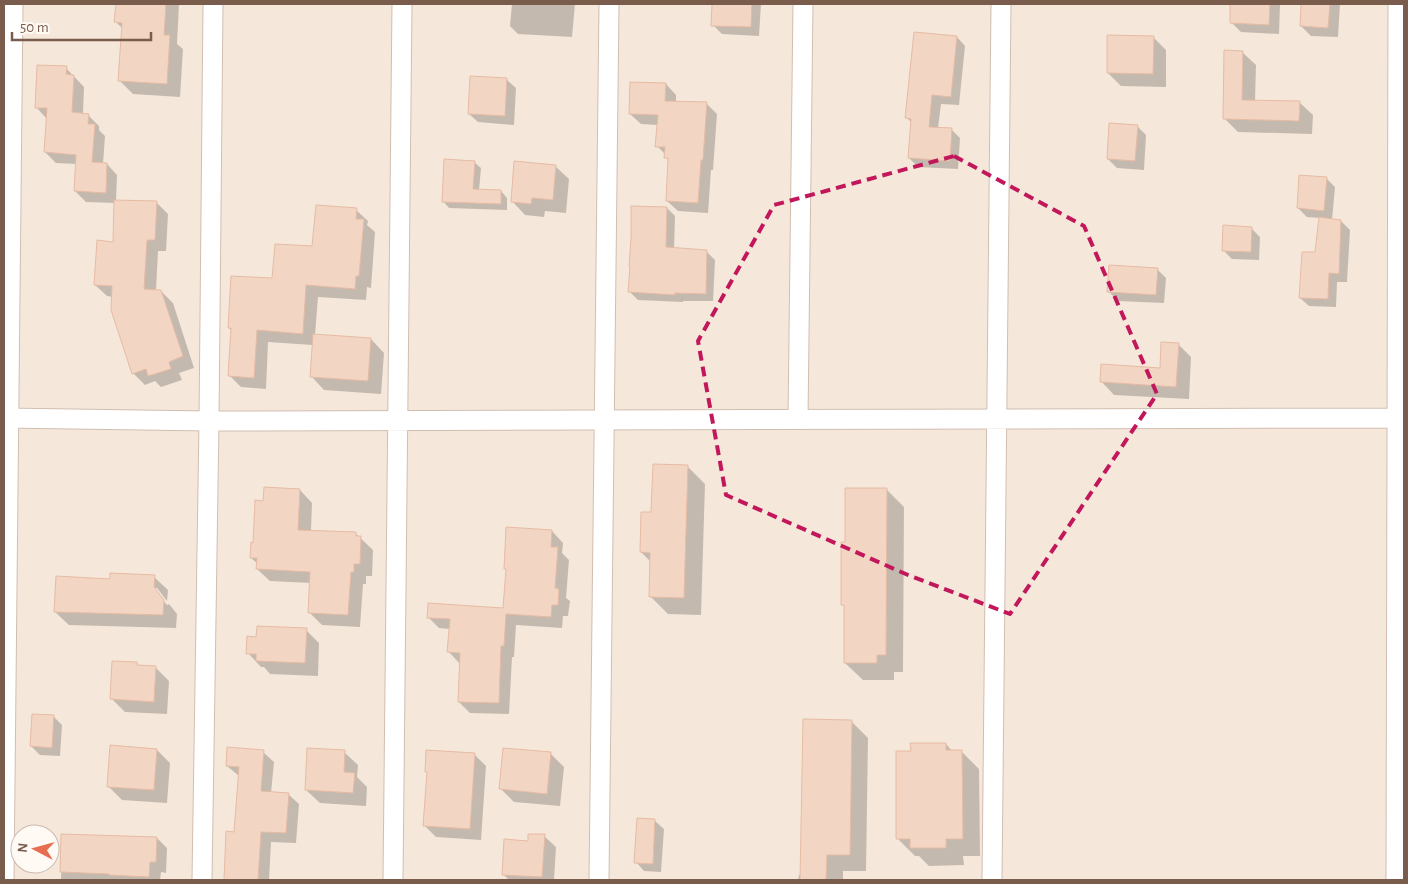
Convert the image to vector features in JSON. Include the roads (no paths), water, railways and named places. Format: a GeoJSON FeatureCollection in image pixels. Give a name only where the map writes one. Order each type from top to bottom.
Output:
{"type":"FeatureCollection","features":[{"type":"Feature","properties":{"kind":"street"},"geometry":{"type":"LineString","coordinates":[[4,880],[7,418],[13,4]]}},
{"type":"Feature","properties":{"kind":"street"},"geometry":{"type":"LineString","coordinates":[[202,880],[213,4]]}},
{"type":"Feature","properties":{"kind":"street"},"geometry":{"type":"LineString","coordinates":[[393,880],[402,4]]}},
{"type":"Feature","properties":{"kind":"street"},"geometry":{"type":"LineString","coordinates":[[599,880],[609,4]]}},
{"type":"Feature","properties":{"kind":"street"},"geometry":{"type":"LineString","coordinates":[[798,419],[803,4]]}},
{"type":"Feature","properties":{"kind":"street"},"geometry":{"type":"LineString","coordinates":[[992,880],[1001,4]]}},
{"type":"Feature","properties":{"kind":"street"},"geometry":{"type":"LineString","coordinates":[[1396,880],[1401,418],[1398,4]]}},
{"type":"Feature","properties":{"kind":"street"},"geometry":{"type":"LineString","coordinates":[[7,418],[209,421],[1401,418]]}}]}
